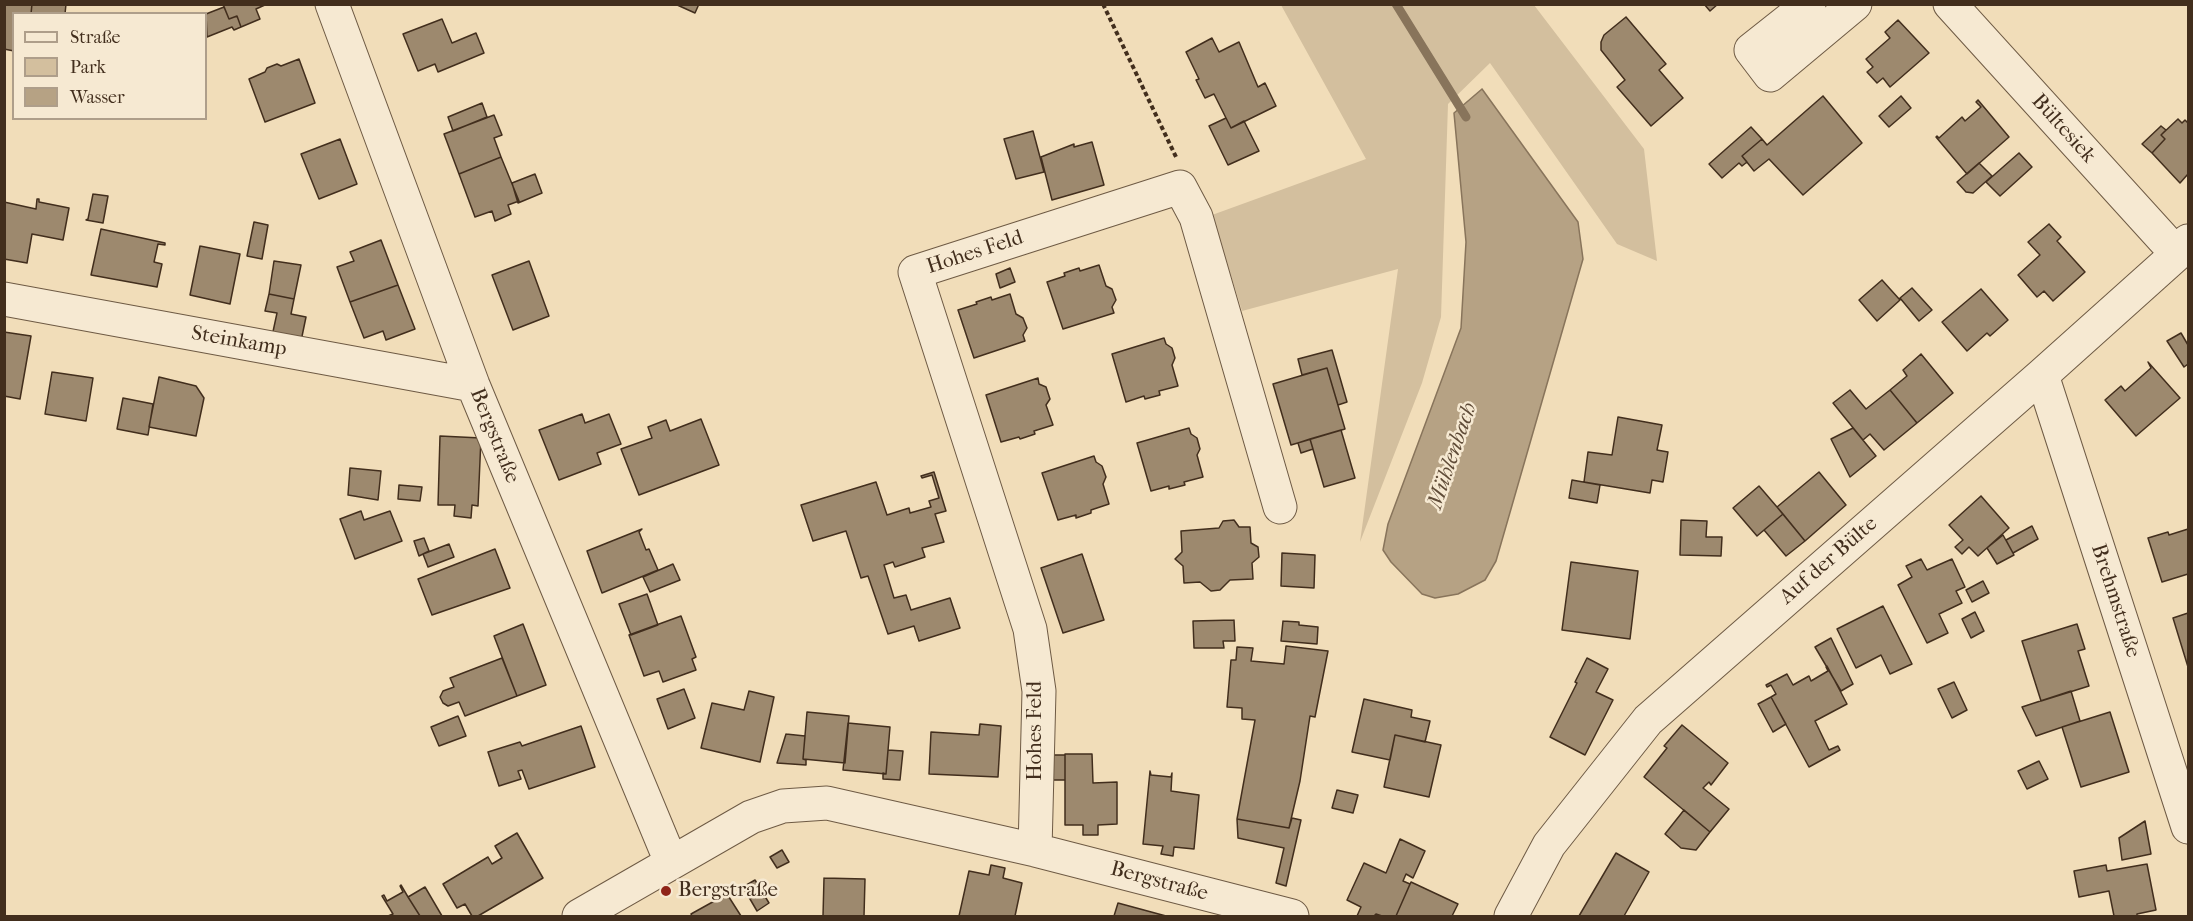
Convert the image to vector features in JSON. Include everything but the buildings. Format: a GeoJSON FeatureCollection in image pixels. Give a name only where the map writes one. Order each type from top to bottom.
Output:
{"type":"FeatureCollection","features":[{"type":"Feature","properties":{"kind":"street","name":"Bergstraße"},"geometry":{"type":"LineString","coordinates":[[332,4],[473,385],[671,862],[751,817],[783,806],[827,803],[1035,850],[1292,916]]}},
{"type":"Feature","properties":{"kind":"street"},"geometry":{"type":"LineString","coordinates":[[1809,4],[1751,50],[1770,75],[1855,4]]}},
{"type":"Feature","properties":{"kind":"street","name":"Bültesiek"},"geometry":{"type":"LineString","coordinates":[[1950,4],[2183,248]]}},
{"type":"Feature","properties":{"kind":"street"},"geometry":{"type":"LineString","coordinates":[[1180,187],[1196,217],[1280,507]]}},
{"type":"Feature","properties":{"kind":"street","name":"Hohes Feld"},"geometry":{"type":"LineString","coordinates":[[1035,850],[1039,691],[1030,629],[915,272],[1180,187]]}},
{"type":"Feature","properties":{"kind":"street","name":"Auf der Bülte"},"geometry":{"type":"LineString","coordinates":[[1511,916],[1550,845],[1648,720],[2042,375],[2183,248]]}},
{"type":"Feature","properties":{"kind":"street","name":"Steinkamp"},"geometry":{"type":"LineString","coordinates":[[4,299],[473,385]]}},
{"type":"Feature","properties":{"kind":"street","name":"Brehmstraße"},"geometry":{"type":"LineString","coordinates":[[2042,375],[2188,827]]}},
{"type":"Feature","properties":{"kind":"street"},"geometry":{"type":"LineString","coordinates":[[579,916],[671,862]]}},
{"type":"Feature","properties":{"kind":"path"},"geometry":{"type":"LineString","coordinates":[[1103,4],[1176,155],[1180,187]]}},
{"type":"Feature","properties":{"kind":"green space"},"geometry":{"type":"Polygon","coordinates":[[[1281,5],[1534,5],[1644,149],[1657,261],[1617,244],[1490,63],[1448,104],[1441,317],[1422,383],[1360,542],[1398,269],[1242,311],[1212,215],[1366,159],[1281,5]]]}},
{"type":"Feature","properties":{"kind":"water"},"geometry":{"type":"Polygon","coordinates":[[[1482,89],[1578,222],[1583,259],[1496,561],[1485,580],[1458,594],[1435,598],[1422,594],[1391,562],[1383,550],[1388,524],[1461,328],[1466,242],[1454,113],[1482,89]]]}},
{"type":"Feature","properties":{"kind":"waterway","name":"Mühlenbach"},"geometry":{"type":"LineString","coordinates":[[1396,4],[1466,117]]}},
{"type":"Feature","properties":{"kind":"place","name":"Bergstraße"},"geometry":{"type":"Point","coordinates":[666,891]}}]}
